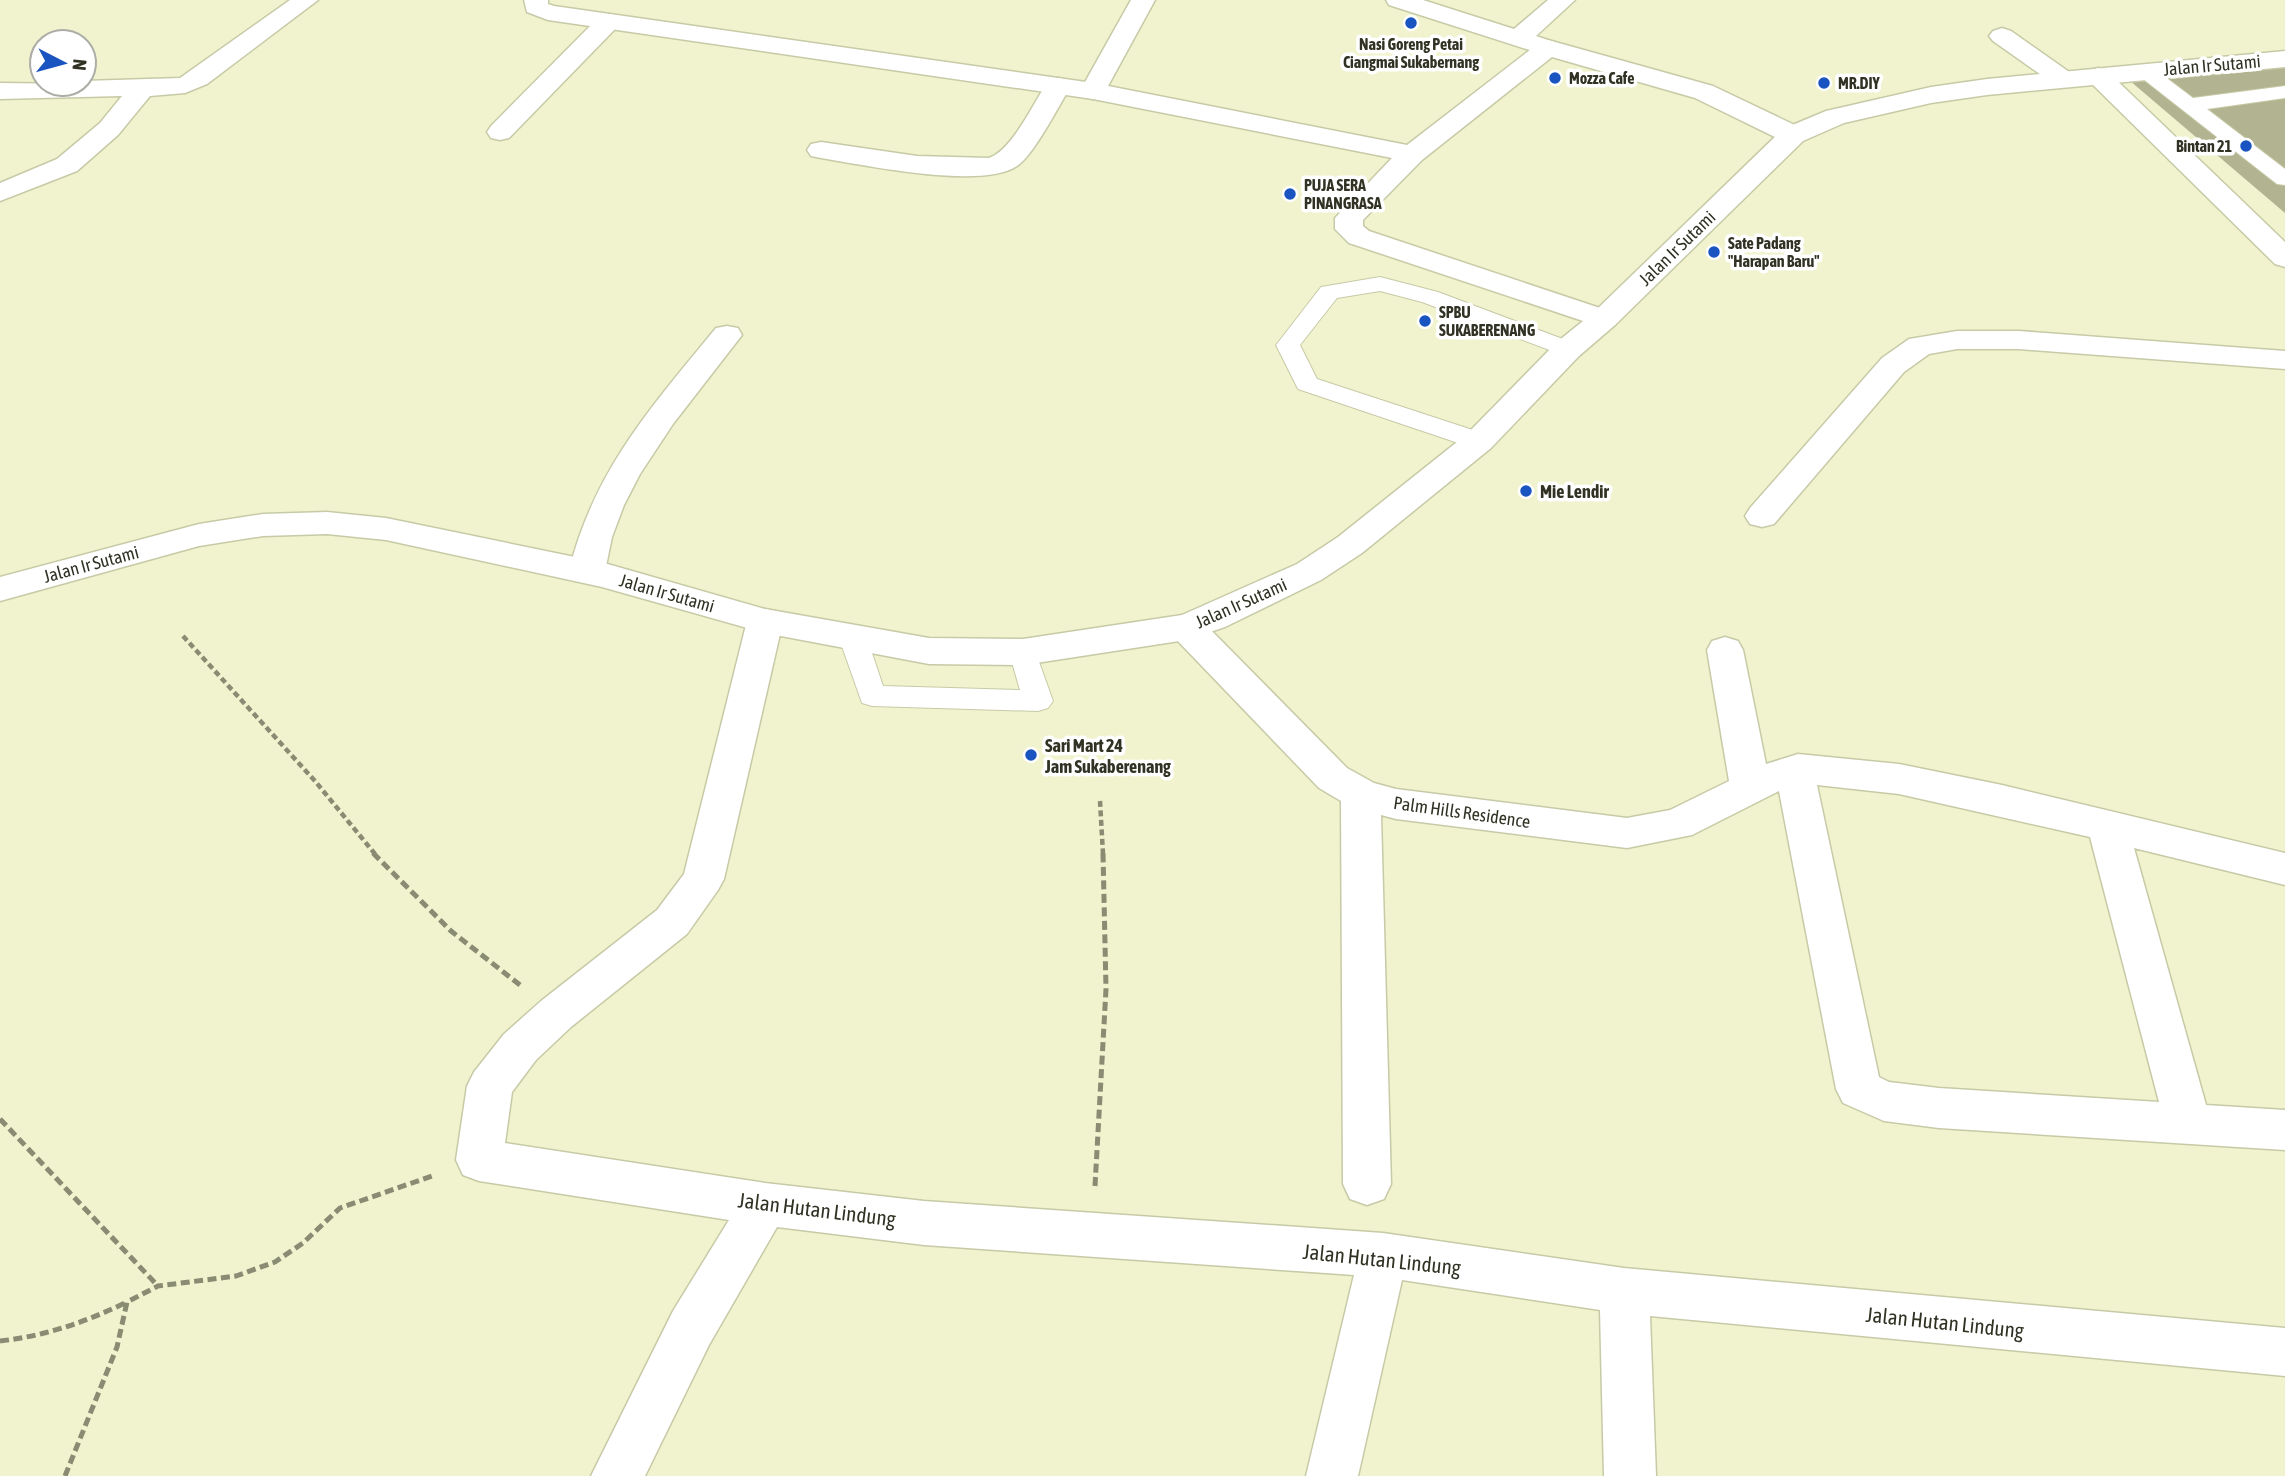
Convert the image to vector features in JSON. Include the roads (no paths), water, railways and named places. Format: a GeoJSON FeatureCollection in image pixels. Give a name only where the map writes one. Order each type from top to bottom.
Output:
{"type":"FeatureCollection","features":[{"type":"Feature","properties":{"kind":"street"},"geometry":{"type":"LineString","coordinates":[[0,91],[185,85],[198,79],[306,0]]}},
{"type":"Feature","properties":{"kind":"street"},"geometry":{"type":"LineString","coordinates":[[536,0],[536,7],[548,13],[1093,91],[1412,154]]}},
{"type":"Feature","properties":{"kind":"street"},"geometry":{"type":"LineString","coordinates":[[1093,91],[1143,0]]}},
{"type":"Feature","properties":{"kind":"street"},"geometry":{"type":"LineString","coordinates":[[1398,0],[1517,39],[1704,92],[1793,135]]}},
{"type":"Feature","properties":{"kind":"street"},"geometry":{"type":"LineString","coordinates":[[1517,39],[1563,0]]}},
{"type":"Feature","properties":{"kind":"street"},"geometry":{"type":"LineString","coordinates":[[500,132],[609,21]]}},
{"type":"Feature","properties":{"kind":"street"},"geometry":{"type":"LineString","coordinates":[[2003,36],[2063,79]]}},
{"type":"Feature","properties":{"kind":"street"},"geometry":{"type":"LineString","coordinates":[[1548,48],[1412,154],[1349,218],[1349,229],[1359,237],[1604,319]]}},
{"type":"Feature","properties":{"kind":"street","name":"Jalan Ir Sutami"},"geometry":{"type":"LineString","coordinates":[[0,589],[199,535],[263,524],[327,523],[386,529],[587,571],[765,621],[929,652],[1023,652],[1186,627],[1212,618],[1309,572],[1350,545],[1479,441],[1568,349],[1604,319],[1793,135],[1835,117],[1931,95],[2063,79],[2285,59]]}},
{"type":"Feature","properties":{"kind":"street"},"geometry":{"type":"LineString","coordinates":[[2098,76],[2285,258]]}},
{"type":"Feature","properties":{"kind":"street"},"geometry":{"type":"LineString","coordinates":[[821,150],[964,168],[992,167],[1009,160],[1058,86]]}},
{"type":"Feature","properties":{"kind":"street"},"geometry":{"type":"LineString","coordinates":[[0,193],[67,165],[109,129],[143,88]]}},
{"type":"Feature","properties":{"kind":"street"},"geometry":{"type":"LineString","coordinates":[[587,571],[601,519],[632,456],[727,335]]}},
{"type":"Feature","properties":{"kind":"street"},"geometry":{"type":"LineString","coordinates":[[1762,516],[1893,365],[1920,346],[1957,340],[2019,340],[2285,360]]}},
{"type":"Feature","properties":{"kind":"street","name":"Jalan Hutan Lindung"},"geometry":{"type":"LineString","coordinates":[[765,621],[703,879],[672,922],[556,1014],[520,1048],[490,1086],[479,1160],[765,1204],[924,1223],[1383,1255],[1624,1291],[2285,1352]]}},
{"type":"Feature","properties":{"kind":"street","name":"Palm Hills Residence"},"geometry":{"type":"LineString","coordinates":[[1186,627],[1334,778],[1361,794],[1396,804],[1627,833],[1678,824],[1750,788],[1794,770]]}},
{"type":"Feature","properties":{"kind":"street"},"geometry":{"type":"LineString","coordinates":[[1725,650],[1750,788]]}},
{"type":"Feature","properties":{"kind":"street"},"geometry":{"type":"LineString","coordinates":[[2285,869],[2003,800],[1899,779],[1794,770],[1859,1088],[1884,1101],[1939,1108],[2285,1130]]}},
{"type":"Feature","properties":{"kind":"street"},"geometry":{"type":"LineString","coordinates":[[1361,794],[1367,1184]]}},
{"type":"Feature","properties":{"kind":"street"},"geometry":{"type":"LineString","coordinates":[[2108,827],[2188,1124]]}},
{"type":"Feature","properties":{"kind":"street"},"geometry":{"type":"LineString","coordinates":[[617,1476],[691,1328],[765,1204]]}},
{"type":"Feature","properties":{"kind":"street"},"geometry":{"type":"LineString","coordinates":[[1332,1476],[1383,1255]]}},
{"type":"Feature","properties":{"kind":"street"},"geometry":{"type":"LineString","coordinates":[[1624,1291],[1630,1476]]}},
{"type":"Feature","properties":{"kind":"lane"},"geometry":{"type":"LineString","coordinates":[[2145,71],[2285,179]]}},
{"type":"Feature","properties":{"kind":"lane"},"geometry":{"type":"LineString","coordinates":[[2189,105],[2285,92]]}},
{"type":"Feature","properties":{"kind":"lane"},"geometry":{"type":"LineString","coordinates":[[1479,441],[1307,384],[1288,345],[1329,292],[1380,284],[1430,297],[1568,349]]}},
{"type":"Feature","properties":{"kind":"lane"},"geometry":{"type":"LineString","coordinates":[[853,638],[872,696],[1038,701],[1023,652]]}},
{"type":"Feature","properties":{"kind":"place","name":"Nasi Goreng Petai Ciangmai Sukabernang"},"geometry":{"type":"Point","coordinates":[1411,23]}},
{"type":"Feature","properties":{"kind":"place","name":"Mozza Cafe"},"geometry":{"type":"Point","coordinates":[1555,78]}},
{"type":"Feature","properties":{"kind":"place","name":"MR.DIY"},"geometry":{"type":"Point","coordinates":[1824,83]}},
{"type":"Feature","properties":{"kind":"place","name":"Bintan 21"},"geometry":{"type":"Point","coordinates":[2246,146]}},
{"type":"Feature","properties":{"kind":"place","name":"PUJA SERA PINANGRASA"},"geometry":{"type":"Point","coordinates":[1290,194]}},
{"type":"Feature","properties":{"kind":"place","name":"Sate Padang \"Harapan Baru\""},"geometry":{"type":"Point","coordinates":[1714,252]}},
{"type":"Feature","properties":{"kind":"place","name":"SPBU SUKABERENANG"},"geometry":{"type":"Point","coordinates":[1425,321]}},
{"type":"Feature","properties":{"kind":"place","name":"Mie Lendir"},"geometry":{"type":"Point","coordinates":[1526,491]}},
{"type":"Feature","properties":{"kind":"place","name":"Sari Mart 24 Jam Sukaberenang"},"geometry":{"type":"Point","coordinates":[1031,755]}}]}
